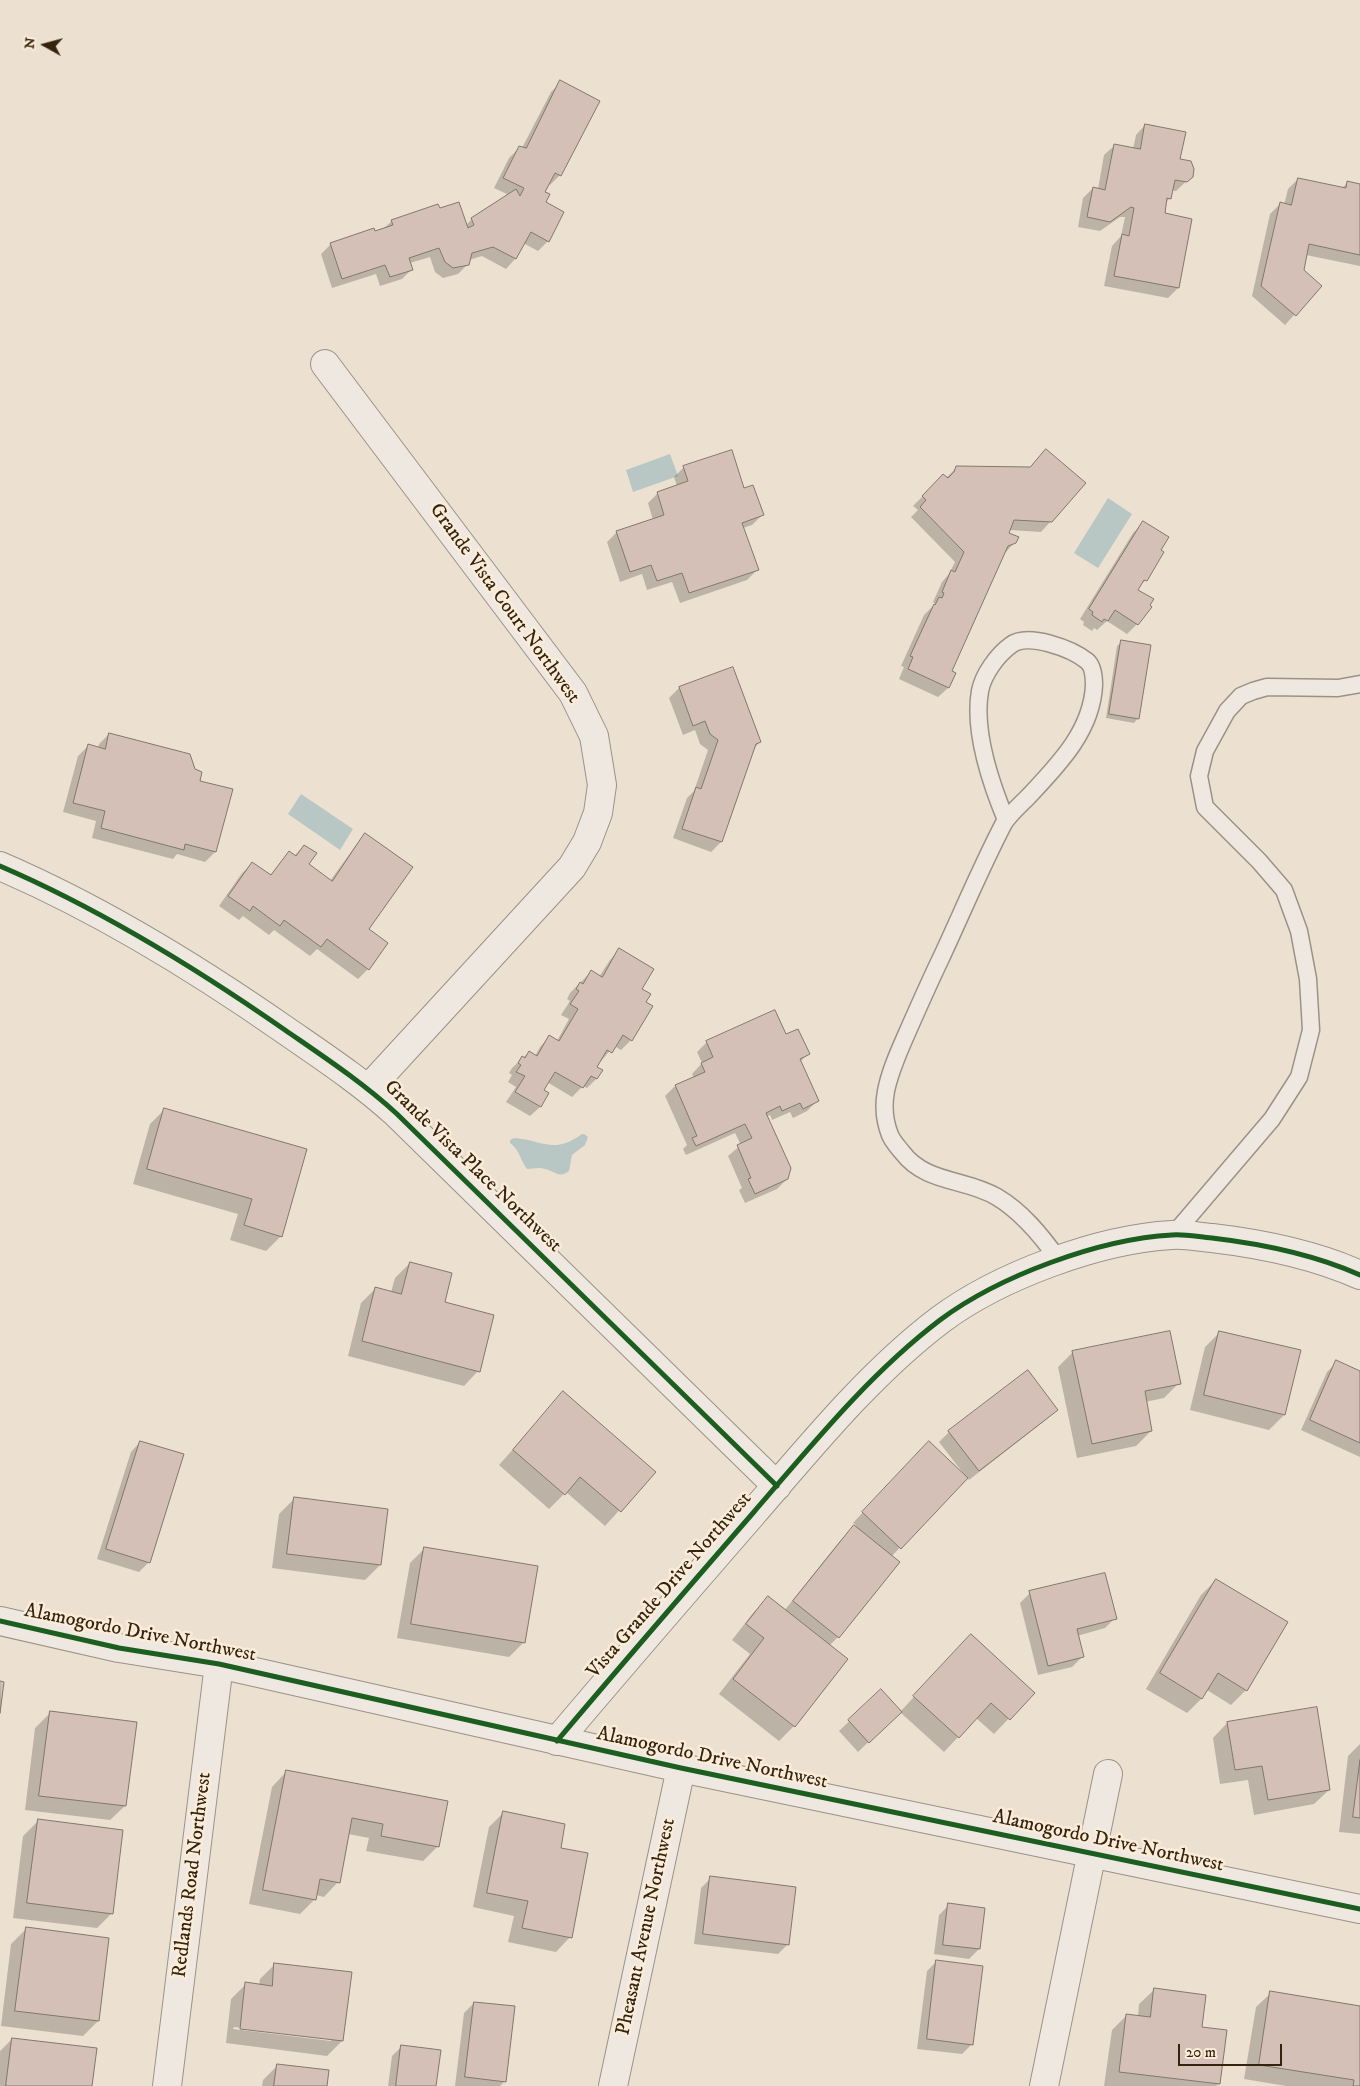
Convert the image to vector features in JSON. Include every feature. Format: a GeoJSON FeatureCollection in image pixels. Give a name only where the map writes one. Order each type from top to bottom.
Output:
{"type":"FeatureCollection","features":[{"type":"Feature","properties":{"kind":"street","name":"Grande Vista Court Northwest"},"geometry":{"type":"LineString","coordinates":[[325,364],[573,693],[594,736],[602,785],[598,812],[587,842],[572,867],[368,1088]]}},
{"type":"Feature","properties":{"kind":"street","name":"Grande Vista Place Northwest"},"geometry":{"type":"LineString","coordinates":[[0,866],[44,885],[90,910],[226,989],[368,1088],[397,1114],[776,1486]]}},
{"type":"Feature","properties":{"kind":"street","name":"Vista Grande Drive Northwest"},"geometry":{"type":"LineString","coordinates":[[557,1740],[776,1486],[864,1389],[910,1344],[942,1318],[976,1298],[1019,1275],[1058,1259],[1148,1237],[1174,1234],[1244,1242],[1292,1251],[1341,1266],[1360,1275]]}},
{"type":"Feature","properties":{"kind":"street","name":"Alamogordo Drive Northwest"},"geometry":{"type":"LineString","coordinates":[[0,1621],[119,1648],[219,1664],[681,1768],[1360,1909]]}},
{"type":"Feature","properties":{"kind":"street","name":"Redlands Road Northwest"},"geometry":{"type":"LineString","coordinates":[[167,2086],[219,1664]]}},
{"type":"Feature","properties":{"kind":"street","name":"Pheasant Avenue Northwest"},"geometry":{"type":"LineString","coordinates":[[613,2086],[681,1768]]}},
{"type":"Feature","properties":{"kind":"street"},"geometry":{"type":"LineString","coordinates":[[1044,2086],[1108,1774]]}},
{"type":"Feature","properties":{"kind":"lane"},"geometry":{"type":"LineString","coordinates":[[1006,820],[995,794],[982,743],[979,713],[980,689],[998,657],[1013,643],[1032,641],[1055,644],[1074,652],[1090,664],[1094,684],[1088,717],[1079,735],[1058,765],[1006,820],[927,987],[896,1059],[886,1090],[883,1114],[891,1138],[908,1161],[922,1171],[940,1179],[982,1190],[998,1198],[1031,1224],[1058,1259]]}},
{"type":"Feature","properties":{"kind":"lane"},"geometry":{"type":"LineString","coordinates":[[1174,1234],[1272,1119],[1298,1077],[1311,1030],[1308,979],[1299,931],[1284,890],[1259,861],[1205,807],[1199,776],[1205,752],[1228,711],[1242,696],[1253,691],[1267,687],[1338,688],[1360,684]]}},
{"type":"Feature","properties":{"kind":"shaded area"},"geometry":{"type":"Polygon","coordinates":[[[670,454],[678,476],[633,492],[626,470],[670,454]]]}},
{"type":"Feature","properties":{"kind":"shaded area"},"geometry":{"type":"Polygon","coordinates":[[[1108,498],[1132,514],[1098,568],[1074,553],[1108,498]]]}},
{"type":"Feature","properties":{"kind":"shaded area"},"geometry":{"type":"Polygon","coordinates":[[[301,794],[353,829],[340,850],[288,814],[301,794]]]}},
{"type":"Feature","properties":{"kind":"shaded area"},"geometry":{"type":"Polygon","coordinates":[[[582,1134],[588,1137],[585,1145],[572,1155],[569,1171],[562,1174],[557,1174],[543,1168],[527,1169],[516,1149],[510,1143],[510,1140],[514,1138],[548,1145],[563,1144],[582,1134]]]}},
{"type":"Feature","properties":{"kind":"building"},"geometry":{"type":"Polygon","coordinates":[[[560,80],[600,101],[561,176],[555,173],[545,192],[550,194],[546,202],[564,212],[549,242],[531,232],[516,259],[493,247],[472,253],[469,265],[453,268],[445,262],[439,248],[409,258],[413,270],[390,277],[385,265],[342,279],[330,243],[374,228],[375,231],[393,225],[391,220],[438,204],[440,208],[459,202],[468,228],[474,225],[471,218],[516,189],[520,196],[524,188],[503,178],[519,146],[526,148],[560,80]]]}},
{"type":"Feature","properties":{"kind":"building"},"geometry":{"type":"Polygon","coordinates":[[[1145,124],[1186,132],[1180,159],[1191,161],[1194,169],[1193,177],[1187,182],[1175,180],[1171,199],[1167,198],[1165,213],[1192,219],[1179,288],[1114,276],[1122,234],[1129,236],[1134,208],[1131,207],[1110,222],[1087,217],[1093,187],[1105,190],[1114,144],[1140,149],[1145,124]]]}},
{"type":"Feature","properties":{"kind":"building"},"geometry":{"type":"Polygon","coordinates":[[[1298,178],[1346,188],[1347,181],[1360,184],[1360,255],[1309,244],[1304,270],[1322,286],[1296,316],[1261,286],[1280,202],[1291,205],[1298,178]]]}},
{"type":"Feature","properties":{"kind":"building"},"geometry":{"type":"Polygon","coordinates":[[[1046,449],[1086,483],[1052,522],[1014,520],[1009,533],[1019,537],[1016,543],[1008,546],[952,671],[956,673],[949,688],[908,669],[913,657],[910,656],[934,604],[939,597],[942,598],[944,593],[942,592],[951,570],[955,572],[964,552],[920,507],[926,500],[922,496],[943,474],[948,478],[954,472],[956,466],[1030,467],[1046,449]]]}},
{"type":"Feature","properties":{"kind":"building"},"geometry":{"type":"Polygon","coordinates":[[[732,450],[744,488],[753,485],[764,515],[742,523],[759,570],[689,593],[682,573],[657,581],[651,565],[630,572],[616,531],[664,515],[657,492],[688,481],[683,466],[732,450]]]}},
{"type":"Feature","properties":{"kind":"building"},"geometry":{"type":"Polygon","coordinates":[[[1143,521],[1169,537],[1161,550],[1164,552],[1147,581],[1144,580],[1138,590],[1154,599],[1150,605],[1152,607],[1138,625],[1115,610],[1108,621],[1104,619],[1102,622],[1092,615],[1093,612],[1089,609],[1143,521]]]}},
{"type":"Feature","properties":{"kind":"building"},"geometry":{"type":"Polygon","coordinates":[[[1121,640],[1151,645],[1139,719],[1109,714],[1121,640]]]}},
{"type":"Feature","properties":{"kind":"building"},"geometry":{"type":"Polygon","coordinates":[[[733,667],[761,742],[756,744],[722,842],[682,829],[696,787],[701,789],[718,740],[710,734],[705,721],[693,726],[679,687],[733,667]]]}},
{"type":"Feature","properties":{"kind":"building"},"geometry":{"type":"Polygon","coordinates":[[[109,733],[190,754],[195,769],[202,772],[200,781],[233,789],[216,852],[185,844],[184,850],[101,828],[105,811],[73,803],[88,744],[105,749],[109,733]]]}},
{"type":"Feature","properties":{"kind":"building"},"geometry":{"type":"Polygon","coordinates":[[[365,833],[413,867],[369,929],[388,943],[369,970],[327,939],[321,947],[284,920],[280,926],[253,906],[250,911],[228,896],[252,862],[271,875],[289,851],[296,856],[304,845],[317,853],[309,864],[332,881],[365,833]]]}},
{"type":"Feature","properties":{"kind":"building"},"geometry":{"type":"Polygon","coordinates":[[[619,948],[654,969],[642,989],[651,994],[646,1002],[653,1006],[632,1041],[623,1035],[612,1053],[607,1050],[597,1067],[603,1070],[597,1079],[591,1076],[583,1088],[555,1072],[544,1090],[549,1093],[541,1107],[515,1092],[525,1076],[516,1072],[521,1065],[518,1063],[522,1056],[525,1058],[529,1051],[537,1056],[549,1035],[559,1041],[578,1009],[570,1004],[579,991],[576,989],[580,982],[583,984],[591,970],[602,977],[619,948]]]}},
{"type":"Feature","properties":{"kind":"building"},"geometry":{"type":"Polygon","coordinates":[[[775,1010],[786,1034],[798,1029],[810,1054],[800,1059],[819,1101],[803,1109],[800,1103],[782,1111],[780,1106],[766,1113],[791,1168],[788,1179],[755,1194],[748,1179],[751,1178],[737,1145],[752,1138],[745,1124],[696,1146],[692,1138],[697,1136],[675,1085],[705,1072],[701,1063],[713,1057],[706,1041],[775,1010]]]}},
{"type":"Feature","properties":{"kind":"building"},"geometry":{"type":"Polygon","coordinates":[[[164,1108],[307,1149],[282,1237],[244,1225],[252,1199],[147,1169],[164,1108]]]}},
{"type":"Feature","properties":{"kind":"building"},"geometry":{"type":"Polygon","coordinates":[[[410,1262],[452,1273],[445,1302],[494,1315],[480,1372],[362,1341],[375,1287],[401,1294],[410,1262]]]}},
{"type":"Feature","properties":{"kind":"building"},"geometry":{"type":"Polygon","coordinates":[[[1170,1331],[1181,1384],[1145,1391],[1152,1431],[1092,1444],[1072,1351],[1170,1331]]]}},
{"type":"Feature","properties":{"kind":"building"},"geometry":{"type":"Polygon","coordinates":[[[1219,1331],[1301,1350],[1285,1415],[1204,1395],[1219,1331]]]}},
{"type":"Feature","properties":{"kind":"building"},"geometry":{"type":"Polygon","coordinates":[[[1336,1360],[1360,1371],[1360,1443],[1310,1420],[1336,1360]]]}},
{"type":"Feature","properties":{"kind":"building"},"geometry":{"type":"Polygon","coordinates":[[[1028,1370],[1058,1410],[979,1471],[948,1431],[1028,1370]]]}},
{"type":"Feature","properties":{"kind":"building"},"geometry":{"type":"Polygon","coordinates":[[[563,1391],[656,1472],[621,1512],[580,1477],[565,1495],[513,1450],[563,1391]]]}},
{"type":"Feature","properties":{"kind":"building"},"geometry":{"type":"Polygon","coordinates":[[[140,1441],[184,1454],[150,1563],[106,1549],[140,1441]]]}},
{"type":"Feature","properties":{"kind":"building"},"geometry":{"type":"Polygon","coordinates":[[[929,1441],[968,1478],[901,1549],[862,1512],[929,1441]]]}},
{"type":"Feature","properties":{"kind":"building"},"geometry":{"type":"Polygon","coordinates":[[[294,1497],[388,1509],[381,1565],[287,1554],[294,1497]]]}},
{"type":"Feature","properties":{"kind":"building"},"geometry":{"type":"Polygon","coordinates":[[[854,1525],[900,1562],[839,1638],[793,1601],[854,1525]]]}},
{"type":"Feature","properties":{"kind":"building"},"geometry":{"type":"Polygon","coordinates":[[[424,1547],[538,1566],[525,1643],[411,1624],[424,1547]]]}},
{"type":"Feature","properties":{"kind":"building"},"geometry":{"type":"Polygon","coordinates":[[[1105,1573],[1117,1619],[1077,1629],[1084,1657],[1048,1666],[1029,1591],[1105,1573]]]}},
{"type":"Feature","properties":{"kind":"building"},"geometry":{"type":"Polygon","coordinates":[[[1216,1579],[1288,1622],[1247,1691],[1218,1673],[1202,1699],[1160,1673],[1216,1579]]]}},
{"type":"Feature","properties":{"kind":"building"},"geometry":{"type":"Polygon","coordinates":[[[768,1596],[848,1659],[795,1727],[733,1679],[764,1638],[746,1624],[768,1596]]]}},
{"type":"Feature","properties":{"kind":"building"},"geometry":{"type":"Polygon","coordinates":[[[971,1634],[1035,1693],[1010,1720],[991,1703],[959,1738],[913,1696],[971,1634]]]}},
{"type":"Feature","properties":{"kind":"building"},"geometry":{"type":"Polygon","coordinates":[[[0,1681],[4,1682],[0,1713],[0,1681]]]}},
{"type":"Feature","properties":{"kind":"building"},"geometry":{"type":"Polygon","coordinates":[[[881,1689],[902,1712],[869,1743],[848,1720],[881,1689]]]}},
{"type":"Feature","properties":{"kind":"building"},"geometry":{"type":"Polygon","coordinates":[[[1317,1707],[1330,1790],[1268,1800],[1262,1766],[1235,1770],[1227,1722],[1317,1707]]]}},
{"type":"Feature","properties":{"kind":"building"},"geometry":{"type":"Polygon","coordinates":[[[50,1711],[137,1722],[126,1806],[39,1796],[50,1711]]]}},
{"type":"Feature","properties":{"kind":"building"},"geometry":{"type":"Polygon","coordinates":[[[1360,1760],[1360,1818],[1353,1817],[1360,1760]]]}},
{"type":"Feature","properties":{"kind":"building"},"geometry":{"type":"Polygon","coordinates":[[[286,1770],[448,1801],[439,1847],[381,1836],[383,1824],[352,1818],[340,1883],[320,1879],[316,1900],[263,1890],[286,1770]]]}},
{"type":"Feature","properties":{"kind":"building"},"geometry":{"type":"Polygon","coordinates":[[[503,1811],[565,1824],[561,1848],[588,1853],[572,1938],[522,1928],[528,1901],[487,1893],[503,1811]]]}},
{"type":"Feature","properties":{"kind":"building"},"geometry":{"type":"Polygon","coordinates":[[[38,1819],[123,1830],[113,1914],[27,1903],[38,1819]]]}},
{"type":"Feature","properties":{"kind":"building"},"geometry":{"type":"Polygon","coordinates":[[[710,1876],[796,1887],[789,1945],[703,1934],[710,1876]]]}},
{"type":"Feature","properties":{"kind":"building"},"geometry":{"type":"Polygon","coordinates":[[[948,1903],[985,1908],[980,1949],[943,1945],[948,1903]]]}},
{"type":"Feature","properties":{"kind":"building"},"geometry":{"type":"Polygon","coordinates":[[[26,1927],[109,1938],[99,2021],[15,2011],[26,1927]]]}},
{"type":"Feature","properties":{"kind":"building"},"geometry":{"type":"Polygon","coordinates":[[[936,1960],[983,1966],[973,2045],[927,2039],[936,1960]]]}},
{"type":"Feature","properties":{"kind":"building"},"geometry":{"type":"Polygon","coordinates":[[[274,1963],[352,1972],[343,2041],[240,2029],[245,1982],[272,1986],[274,1963]]]}},
{"type":"Feature","properties":{"kind":"building"},"geometry":{"type":"Polygon","coordinates":[[[1154,1988],[1206,1995],[1202,2027],[1227,2030],[1220,2084],[1119,2072],[1126,2014],[1150,2017],[1154,1988]]]}},
{"type":"Feature","properties":{"kind":"building"},"geometry":{"type":"Polygon","coordinates":[[[1270,1991],[1360,2006],[1360,2086],[1353,2086],[1354,2080],[1259,2065],[1270,1991]]]}},
{"type":"Feature","properties":{"kind":"building"},"geometry":{"type":"Polygon","coordinates":[[[474,2002],[515,2006],[506,2082],[465,2077],[474,2002]]]}},
{"type":"Feature","properties":{"kind":"building"},"geometry":{"type":"Polygon","coordinates":[[[12,2038],[97,2048],[92,2086],[6,2086],[12,2038]]]}},
{"type":"Feature","properties":{"kind":"building"},"geometry":{"type":"Polygon","coordinates":[[[401,2045],[441,2050],[436,2086],[396,2086],[401,2045]]]}},
{"type":"Feature","properties":{"kind":"building"},"geometry":{"type":"Polygon","coordinates":[[[277,2064],[329,2070],[327,2086],[274,2086],[277,2064]]]}},
{"type":"Feature","properties":{"kind":"cycle path"},"geometry":{"type":"LineString","coordinates":[[0,866],[111,920],[182,962],[285,1030],[370,1091],[397,1114],[777,1486]]}},
{"type":"Feature","properties":{"kind":"cycle path"},"geometry":{"type":"LineString","coordinates":[[557,1741],[797,1462],[865,1387],[914,1341],[964,1304],[991,1289],[1051,1262],[1113,1244],[1172,1235],[1212,1238],[1269,1247],[1324,1261],[1360,1275]]}},
{"type":"Feature","properties":{"kind":"cycle path"},"geometry":{"type":"LineString","coordinates":[[0,1621],[119,1648],[219,1664],[681,1768],[1360,1909]]}}]}
